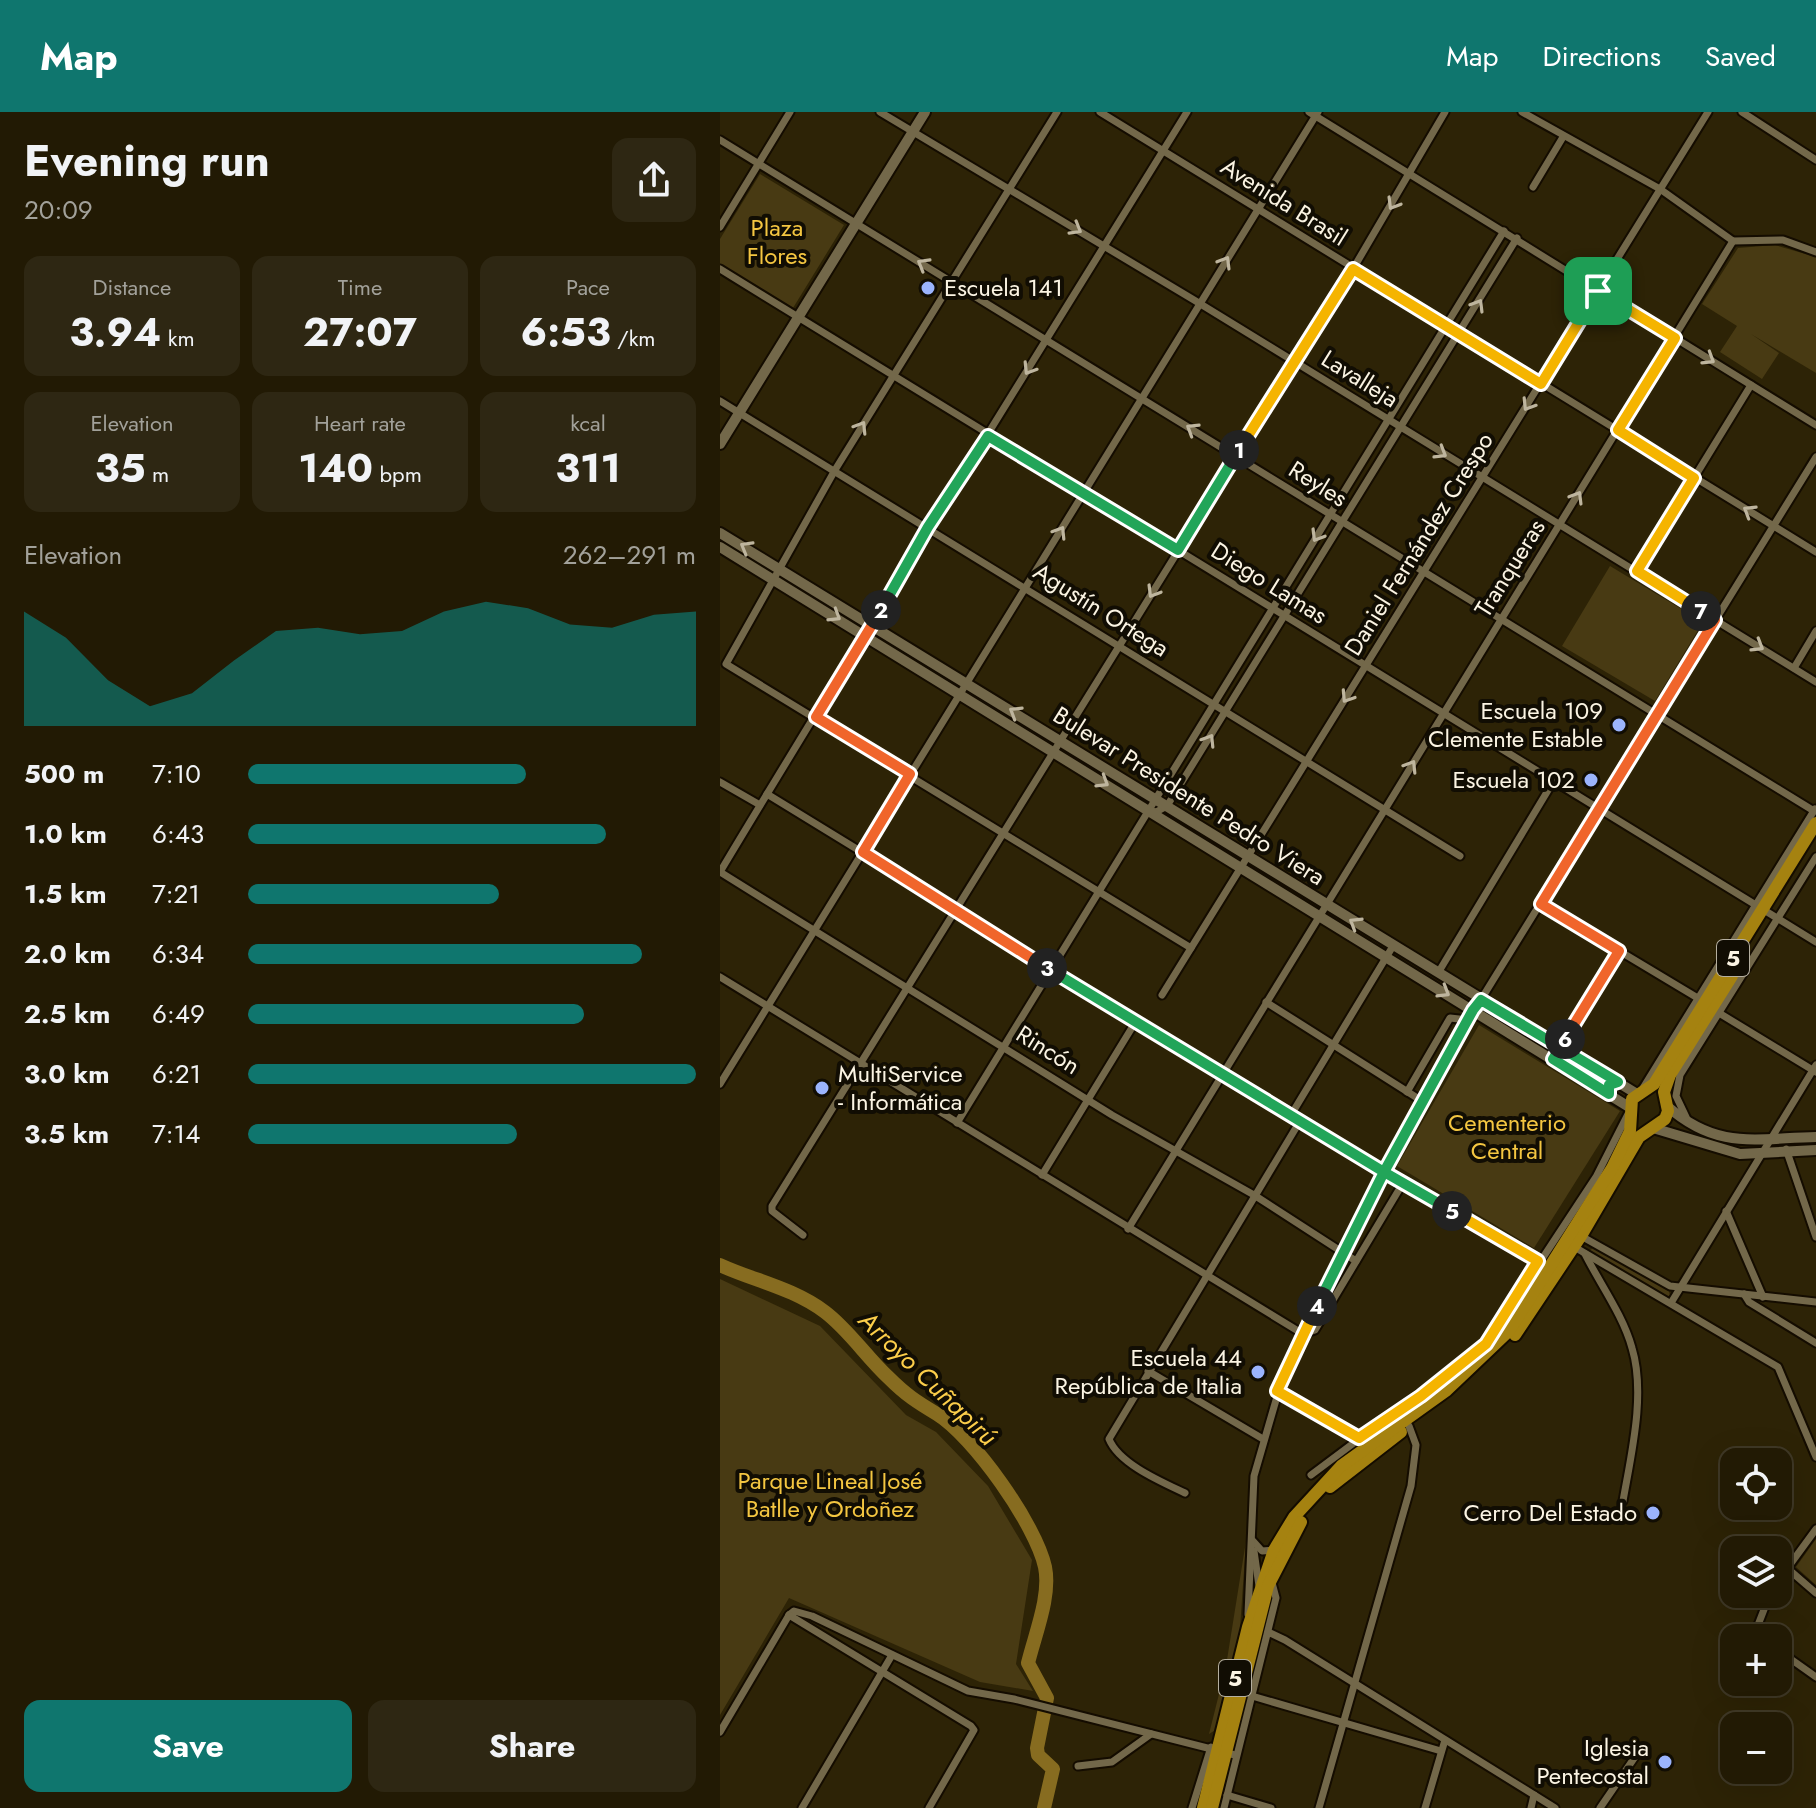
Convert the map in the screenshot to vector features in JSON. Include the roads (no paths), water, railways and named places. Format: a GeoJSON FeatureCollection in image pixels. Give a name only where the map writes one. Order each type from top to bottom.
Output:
{"type":"FeatureCollection","features":[{"type":"Feature","properties":{"kind":"highway","name":"5"},"geometry":{"type":"LineString","coordinates":[[1666,1102],[1670,1075],[1767,912],[1815,814]]}},
{"type":"Feature","properties":{"kind":"highway","name":"5"},"geometry":{"type":"LineString","coordinates":[[1642,1092],[1816,839]]}},
{"type":"Feature","properties":{"kind":"highway"},"geometry":{"type":"LineString","coordinates":[[1642,1092],[1666,1102],[1665,1119],[1651,1128],[1637,1125],[1630,1112],[1642,1092]]}},
{"type":"Feature","properties":{"kind":"highway","name":"5"},"geometry":{"type":"LineString","coordinates":[[1212,1808],[1248,1627],[1274,1550],[1294,1517],[1341,1466],[1447,1390],[1493,1348],[1576,1242],[1630,1131],[1630,1112]]}},
{"type":"Feature","properties":{"kind":"highway","name":"5"},"geometry":{"type":"LineString","coordinates":[[1203,1808],[1271,1579],[1300,1523],[1323,1493],[1484,1369],[1501,1352],[1531,1315],[1639,1137],[1651,1128]]}},
{"type":"Feature","properties":{"kind":"street"},"geometry":{"type":"LineString","coordinates":[[720,227],[790,112]]}},
{"type":"Feature","properties":{"kind":"street","name":"Lavalleja"},"geometry":{"type":"LineString","coordinates":[[880,112],[1295,361],[1816,682]]}},
{"type":"Feature","properties":{"kind":"street"},"geometry":{"type":"LineString","coordinates":[[720,444],[925,112]]}},
{"type":"Feature","properties":{"kind":"street"},"geometry":{"type":"LineString","coordinates":[[1057,112],[950,279],[835,470],[726,664],[1191,948]]}},
{"type":"Feature","properties":{"kind":"street","name":"Avenida Brasil"},"geometry":{"type":"LineString","coordinates":[[1100,112],[1816,552]]}},
{"type":"Feature","properties":{"kind":"street"},"geometry":{"type":"LineString","coordinates":[[720,872],[873,625],[928,527],[988,436],[1187,112]]}},
{"type":"Feature","properties":{"kind":"street"},"geometry":{"type":"LineString","coordinates":[[803,1235],[772,1211],[772,1206],[1353,269],[1445,112]]}},
{"type":"Feature","properties":{"kind":"street"},"geometry":{"type":"LineString","coordinates":[[1522,112],[1660,189],[1733,241],[1783,240],[1816,252]]}},
{"type":"Feature","properties":{"kind":"street","name":"Daniel Fernández Crespo"},"geometry":{"type":"LineString","coordinates":[[1162,995],[1250,858],[1307,759],[1367,667],[1708,112]]}},
{"type":"Feature","properties":{"kind":"street"},"geometry":{"type":"LineString","coordinates":[[1742,112],[1816,160]]}},
{"type":"Feature","properties":{"kind":"street"},"geometry":{"type":"LineString","coordinates":[[720,1084],[1200,304],[1314,113],[1816,425]]}},
{"type":"Feature","properties":{"kind":"street"},"geometry":{"type":"LineString","coordinates":[[1533,187],[1563,137]]}},
{"type":"Feature","properties":{"kind":"street","name":"Reyles"},"geometry":{"type":"LineString","coordinates":[[720,140],[1815,814]]}},
{"type":"Feature","properties":{"kind":"street"},"geometry":{"type":"LineString","coordinates":[[957,1123],[1504,231]]}},
{"type":"Feature","properties":{"kind":"street"},"geometry":{"type":"LineString","coordinates":[[1148,810],[1156,812],[1167,806],[1517,238]]}},
{"type":"Feature","properties":{"kind":"street","name":"Tranqueras"},"geometry":{"type":"LineString","coordinates":[[1128,1229],[1733,241]]}},
{"type":"Feature","properties":{"kind":"street","name":"Diego Lamas"},"geometry":{"type":"LineString","coordinates":[[720,269],[1598,811],[1816,942]]}},
{"type":"Feature","properties":{"kind":"street"},"geometry":{"type":"LineString","coordinates":[[1637,571],[1751,385]]}},
{"type":"Feature","properties":{"kind":"street","name":"Agustín Ortega"},"geometry":{"type":"LineString","coordinates":[[720,401],[1307,759],[1460,856]]}},
{"type":"Feature","properties":{"kind":"street"},"geometry":{"type":"LineString","coordinates":[[1248,1627],[1254,1476],[1277,1391],[1303,1334],[1384,1172],[1471,1015],[1816,457]]}},
{"type":"Feature","properties":{"kind":"street","name":"Bulevar Presidente Pedro Viera"},"geometry":{"type":"LineString","coordinates":[[720,533],[780,567],[1481,1000],[1618,1082],[1642,1092]]}},
{"type":"Feature","properties":{"kind":"street","name":"Bulevar Presidente Pedro Viera"},"geometry":{"type":"LineString","coordinates":[[720,547],[1387,957],[1471,1015],[1553,1059],[1609,1094],[1630,1112]]}},
{"type":"Feature","properties":{"kind":"street"},"geometry":{"type":"LineString","coordinates":[[1794,668],[1816,631]]}},
{"type":"Feature","properties":{"kind":"street"},"geometry":{"type":"LineString","coordinates":[[720,782],[760,805]]}},
{"type":"Feature","properties":{"kind":"street"},"geometry":{"type":"LineString","coordinates":[[1438,973],[1553,782]]}},
{"type":"Feature","properties":{"kind":"street"},"geometry":{"type":"LineString","coordinates":[[767,794],[1050,970],[1384,1172],[1538,1261]]}},
{"type":"Feature","properties":{"kind":"street"},"geometry":{"type":"LineString","coordinates":[[1642,1092],[1696,997],[1816,857]]}},
{"type":"Feature","properties":{"kind":"street","name":"Rincón"},"geometry":{"type":"LineString","coordinates":[[720,872],[1087,1099],[1254,1195],[1356,1261]]}},
{"type":"Feature","properties":{"kind":"street"},"geometry":{"type":"LineString","coordinates":[[1541,904],[1696,997]]}},
{"type":"Feature","properties":{"kind":"street"},"geometry":{"type":"LineString","coordinates":[[1690,1123],[1679,1107],[1676,1086],[1719,1013],[1767,912]]}},
{"type":"Feature","properties":{"kind":"street"},"geometry":{"type":"LineString","coordinates":[[1291,1115],[1393,946]]}},
{"type":"Feature","properties":{"kind":"street"},"geometry":{"type":"LineString","coordinates":[[1553,1059],[1619,951]]}},
{"type":"Feature","properties":{"kind":"street"},"geometry":{"type":"LineString","coordinates":[[720,977],[1303,1334],[1315,1330],[1403,1183]]}},
{"type":"Feature","properties":{"kind":"street"},"geometry":{"type":"LineString","coordinates":[[1266,1002],[1422,1101]]}},
{"type":"Feature","properties":{"kind":"street"},"geometry":{"type":"LineString","coordinates":[[1671,1303],[1759,1154],[1815,1069],[1719,1013]]}},
{"type":"Feature","properties":{"kind":"street"},"geometry":{"type":"LineString","coordinates":[[1407,1092],[1450,1018],[1471,1015]]}},
{"type":"Feature","properties":{"kind":"street"},"geometry":{"type":"LineString","coordinates":[[1042,1175],[1136,1021]]}},
{"type":"Feature","properties":{"kind":"street"},"geometry":{"type":"LineString","coordinates":[[1609,1094],[1609,1085],[1618,1082]]}},
{"type":"Feature","properties":{"kind":"street"},"geometry":{"type":"LineString","coordinates":[[1666,1102],[1690,1123],[1728,1137],[1816,1150]]}},
{"type":"Feature","properties":{"kind":"street"},"geometry":{"type":"LineString","coordinates":[[1311,1475],[1474,1355],[1492,1336],[1538,1261],[1596,1177],[1630,1112]]}},
{"type":"Feature","properties":{"kind":"street"},"geometry":{"type":"LineString","coordinates":[[1185,1493],[1151,1476],[1110,1443],[1116,1424],[1300,1121]]}},
{"type":"Feature","properties":{"kind":"street"},"geometry":{"type":"LineString","coordinates":[[1651,1128],[1731,1152],[1759,1154],[1816,1137]]}},
{"type":"Feature","properties":{"kind":"street"},"geometry":{"type":"LineString","coordinates":[[1785,1144],[1816,1237]]}},
{"type":"Feature","properties":{"kind":"street"},"geometry":{"type":"LineString","coordinates":[[1371,1198],[1389,1208]]}},
{"type":"Feature","properties":{"kind":"street"},"geometry":{"type":"LineString","coordinates":[[1726,1211],[1763,1297]]}},
{"type":"Feature","properties":{"kind":"street"},"geometry":{"type":"LineString","coordinates":[[1357,1227],[1372,1236]]}},
{"type":"Feature","properties":{"kind":"street"},"geometry":{"type":"LineString","coordinates":[[1576,1242],[1661,1283],[1679,1288],[1816,1302]]}},
{"type":"Feature","properties":{"kind":"street"},"geometry":{"type":"LineString","coordinates":[[1576,1242],[1778,1367],[1816,1457]]}},
{"type":"Feature","properties":{"kind":"street"},"geometry":{"type":"LineString","coordinates":[[1576,1242],[1629,1338],[1634,1359],[1631,1455],[1623,1501]]}},
{"type":"Feature","properties":{"kind":"street"},"geometry":{"type":"LineString","coordinates":[[1744,1294],[1749,1302],[1816,1343]]}},
{"type":"Feature","properties":{"kind":"street"},"geometry":{"type":"LineString","coordinates":[[1474,1355],[1493,1348]]}},
{"type":"Feature","properties":{"kind":"street"},"geometry":{"type":"LineString","coordinates":[[1148,1371],[1263,1439]]}},
{"type":"Feature","properties":{"kind":"street"},"geometry":{"type":"LineString","coordinates":[[1277,1391],[1359,1438]]}},
{"type":"Feature","properties":{"kind":"street"},"geometry":{"type":"LineString","coordinates":[[1319,1808],[1411,1486],[1416,1445],[1409,1426]]}},
{"type":"Feature","properties":{"kind":"street"},"geometry":{"type":"LineString","coordinates":[[1792,1561],[1816,1529]]}},
{"type":"Feature","properties":{"kind":"street"},"geometry":{"type":"LineString","coordinates":[[1253,1541],[1262,1551],[1274,1550]]}},
{"type":"Feature","properties":{"kind":"street"},"geometry":{"type":"LineString","coordinates":[[1253,1541],[1263,1607]]}},
{"type":"Feature","properties":{"kind":"street"},"geometry":{"type":"LineString","coordinates":[[1792,1572],[1816,1593]]}},
{"type":"Feature","properties":{"kind":"street"},"geometry":{"type":"LineString","coordinates":[[1192,1808],[1252,1696],[1276,1598],[1271,1579]]}},
{"type":"Feature","properties":{"kind":"street"},"geometry":{"type":"LineString","coordinates":[[720,1732],[794,1611],[812,1616],[968,1691],[1021,1700],[1222,1751]]}},
{"type":"Feature","properties":{"kind":"street"},"geometry":{"type":"LineString","coordinates":[[789,1615],[974,1730],[929,1808]]}},
{"type":"Feature","properties":{"kind":"street"},"geometry":{"type":"LineString","coordinates":[[1268,1632],[1555,1808]]}},
{"type":"Feature","properties":{"kind":"street"},"geometry":{"type":"LineString","coordinates":[[802,1808],[892,1655]]}},
{"type":"Feature","properties":{"kind":"street"},"geometry":{"type":"LineString","coordinates":[[1792,1660],[1816,1677]]}},
{"type":"Feature","properties":{"kind":"street"},"geometry":{"type":"LineString","coordinates":[[1252,1696],[1441,1751]]}},
{"type":"Feature","properties":{"kind":"street"},"geometry":{"type":"LineString","coordinates":[[1078,1766],[1112,1762],[1151,1734]]}},
{"type":"Feature","properties":{"kind":"street"},"geometry":{"type":"LineString","coordinates":[[1425,1808],[1445,1740]]}},
{"type":"Feature","properties":{"kind":"street"},"geometry":{"type":"LineString","coordinates":[[1222,1751],[1227,1795],[1224,1808]]}},
{"type":"Feature","properties":{"kind":"street"},"geometry":{"type":"LineString","coordinates":[[1600,1808],[1639,1751]]}},
{"type":"Feature","properties":{"kind":"street"},"geometry":{"type":"LineString","coordinates":[[1227,1795],[1271,1808]]}},
{"type":"Feature","properties":{"kind":"street"},"geometry":{"type":"LineString","coordinates":[[1531,1808],[1534,1795]]}},
{"type":"Feature","properties":{"kind":"waterway","name":"Arroyo Cuñapirú"},"geometry":{"type":"LineString","coordinates":[[720,1265],[787,1291],[825,1312],[895,1384],[952,1425],[968,1441],[1016,1506],[1045,1567],[1044,1602],[1028,1663],[1047,1698],[1037,1748],[1038,1755],[1053,1769],[1044,1808]]}},
{"type":"Feature","properties":{"kind":"place","name":"Escuela 141"},"geometry":{"type":"Point","coordinates":[928,288]}},
{"type":"Feature","properties":{"kind":"place","name":"Escuela 109 Clemente Estable"},"geometry":{"type":"Point","coordinates":[1619,725]}},
{"type":"Feature","properties":{"kind":"place","name":"Escuela 102"},"geometry":{"type":"Point","coordinates":[1591,780]}},
{"type":"Feature","properties":{"kind":"place","name":"MultiService - Informática"},"geometry":{"type":"Point","coordinates":[822,1088]}},
{"type":"Feature","properties":{"kind":"place","name":"Escuela 44 República de Italia"},"geometry":{"type":"Point","coordinates":[1258,1372]}},
{"type":"Feature","properties":{"kind":"place","name":"Cerro Del Estado"},"geometry":{"type":"Point","coordinates":[1653,1513]}},
{"type":"Feature","properties":{"kind":"place","name":"Iglesia Pentecostal"},"geometry":{"type":"Point","coordinates":[1665,1762]}},
{"type":"Feature","properties":{"kind":"park label","name":"Plaza Flores"},"geometry":{"type":"Point","coordinates":[777,242]}},
{"type":"Feature","properties":{"kind":"park label","name":"Cementerio Central"},"geometry":{"type":"Point","coordinates":[1507,1137]}},
{"type":"Feature","properties":{"kind":"park label","name":"Parque Lineal José Batlle y Ordoñez"},"geometry":{"type":"Point","coordinates":[830,1495]}}]}
